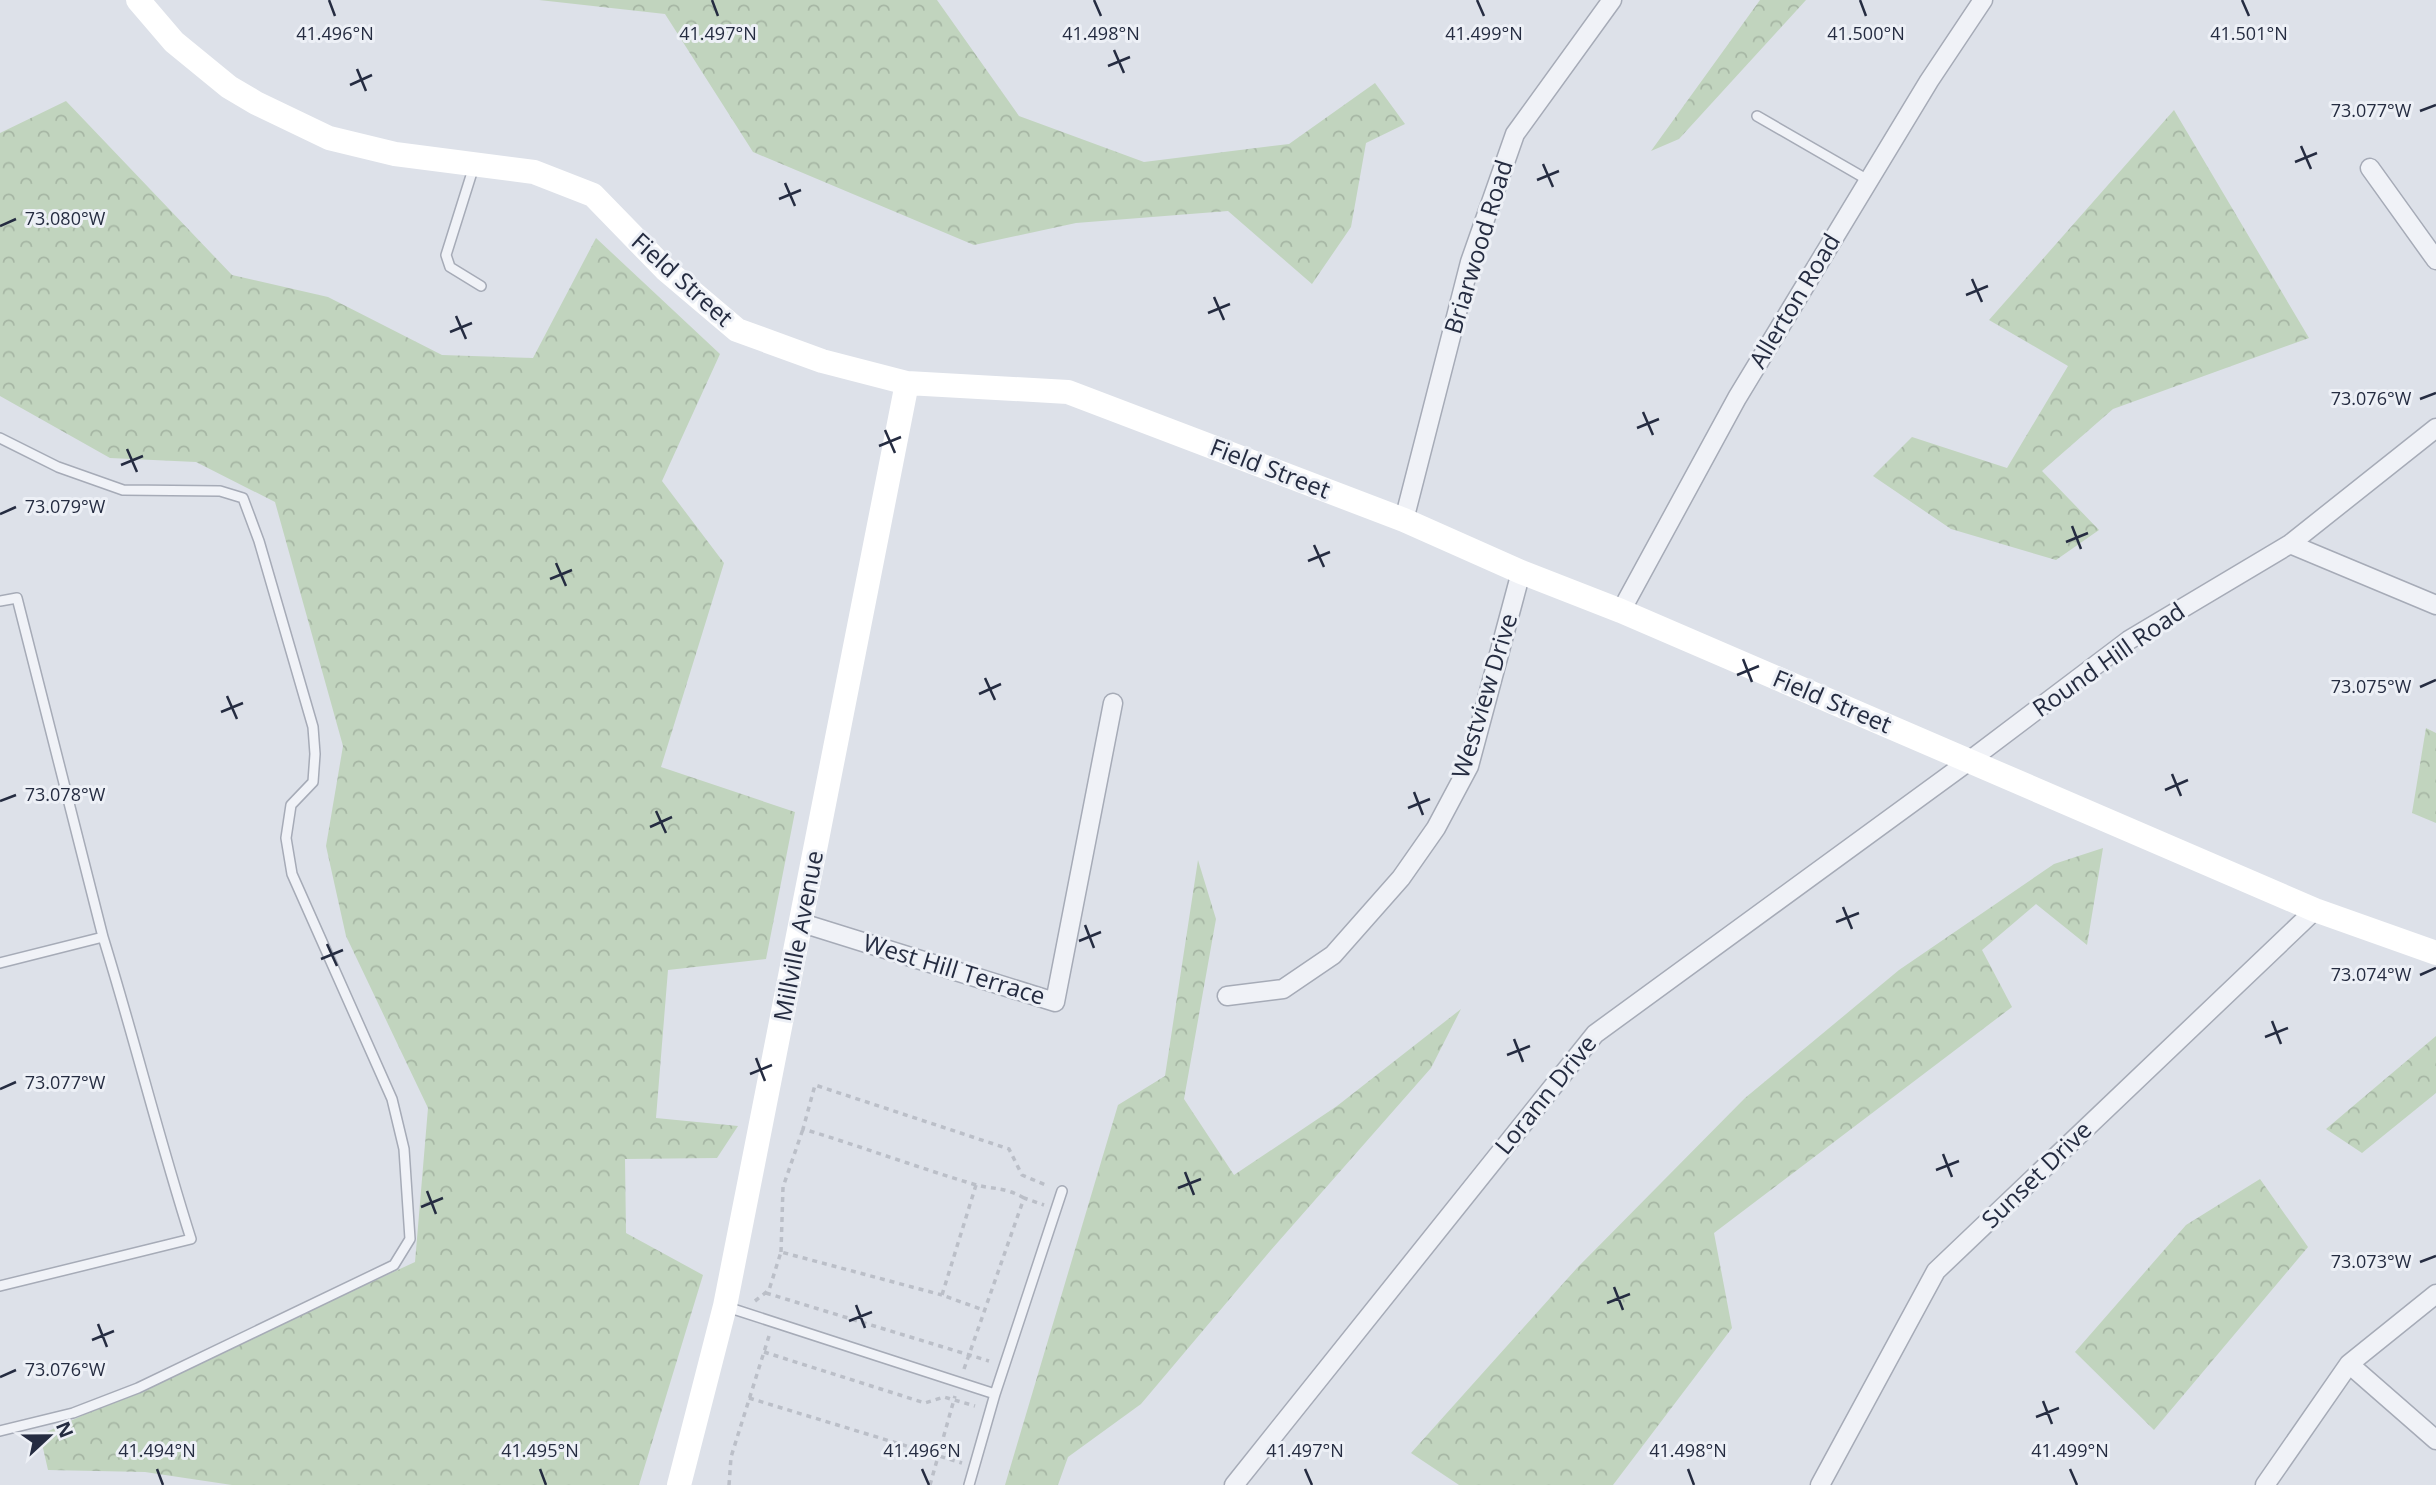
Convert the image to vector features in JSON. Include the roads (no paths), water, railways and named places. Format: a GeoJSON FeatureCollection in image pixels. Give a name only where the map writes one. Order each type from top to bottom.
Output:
{"type":"FeatureCollection","features":[{"type":"Feature","properties":{"kind":"street","name":"Field Street"},"geometry":{"type":"LineString","coordinates":[[138,0],[174,42],[229,87],[329,138],[395,154],[534,172],[593,195],[666,269],[737,330],[822,361],[907,383],[1068,392],[1404,520],[2315,911],[2436,953]]}},
{"type":"Feature","properties":{"kind":"street","name":"Briarwood Road"},"geometry":{"type":"LineString","coordinates":[[1404,520],[1470,262],[1515,134],[1612,0]]}},
{"type":"Feature","properties":{"kind":"street","name":"Allerton Road"},"geometry":{"type":"LineString","coordinates":[[1621,611],[1737,398],[1929,81],[1983,0]]}},
{"type":"Feature","properties":{"kind":"street"},"geometry":{"type":"LineString","coordinates":[[2370,168],[2436,260]]}},
{"type":"Feature","properties":{"kind":"street","name":"Millville Avenue"},"geometry":{"type":"LineString","coordinates":[[679,1485],[725,1307],[907,383]]}},
{"type":"Feature","properties":{"kind":"street","name":"Round Hill Road"},"geometry":{"type":"LineString","coordinates":[[1969,761],[2129,640],[2290,544],[2436,428]]}},
{"type":"Feature","properties":{"kind":"street"},"geometry":{"type":"LineString","coordinates":[[2290,544],[2436,605]]}},
{"type":"Feature","properties":{"kind":"street","name":"Westview Drive"},"geometry":{"type":"LineString","coordinates":[[1227,996],[1283,989],[1333,955],[1408,868],[1436,828],[1469,766],[1521,572]]}},
{"type":"Feature","properties":{"kind":"street","name":"West Hill Terrace"},"geometry":{"type":"LineString","coordinates":[[802,923],[1055,1002],[1113,703]]}},
{"type":"Feature","properties":{"kind":"street","name":"Lorann Drive"},"geometry":{"type":"LineString","coordinates":[[1234,1485],[1595,1034],[1969,761]]}},
{"type":"Feature","properties":{"kind":"street","name":"Sunset Drive"},"geometry":{"type":"LineString","coordinates":[[1820,1485],[1936,1271],[2315,911]]}},
{"type":"Feature","properties":{"kind":"street"},"geometry":{"type":"LineString","coordinates":[[2265,1485],[2349,1364],[2436,1294]]}},
{"type":"Feature","properties":{"kind":"street"},"geometry":{"type":"LineString","coordinates":[[2349,1364],[2436,1440]]}},
{"type":"Feature","properties":{"kind":"lane"},"geometry":{"type":"LineString","coordinates":[[1757,116],[1868,180]]}},
{"type":"Feature","properties":{"kind":"lane"},"geometry":{"type":"LineString","coordinates":[[474,164],[446,255],[450,267],[481,286]]}},
{"type":"Feature","properties":{"kind":"lane"},"geometry":{"type":"LineString","coordinates":[[0,438],[58,467],[123,491],[220,491],[243,498],[259,541],[313,727],[313,782],[290,805],[286,838],[292,874],[393,1099],[404,1149],[410,1239],[394,1265],[197,1361],[73,1413],[0,1432]]}},
{"type":"Feature","properties":{"kind":"lane"},"geometry":{"type":"LineString","coordinates":[[0,601],[17,598],[103,937],[191,1239],[0,1286]]}},
{"type":"Feature","properties":{"kind":"lane"},"geometry":{"type":"LineString","coordinates":[[0,962],[103,937]]}},
{"type":"Feature","properties":{"kind":"lane"},"geometry":{"type":"LineString","coordinates":[[969,1485],[995,1394],[1062,1191]]}},
{"type":"Feature","properties":{"kind":"lane"},"geometry":{"type":"LineString","coordinates":[[725,1307],[995,1394]]}}]}
